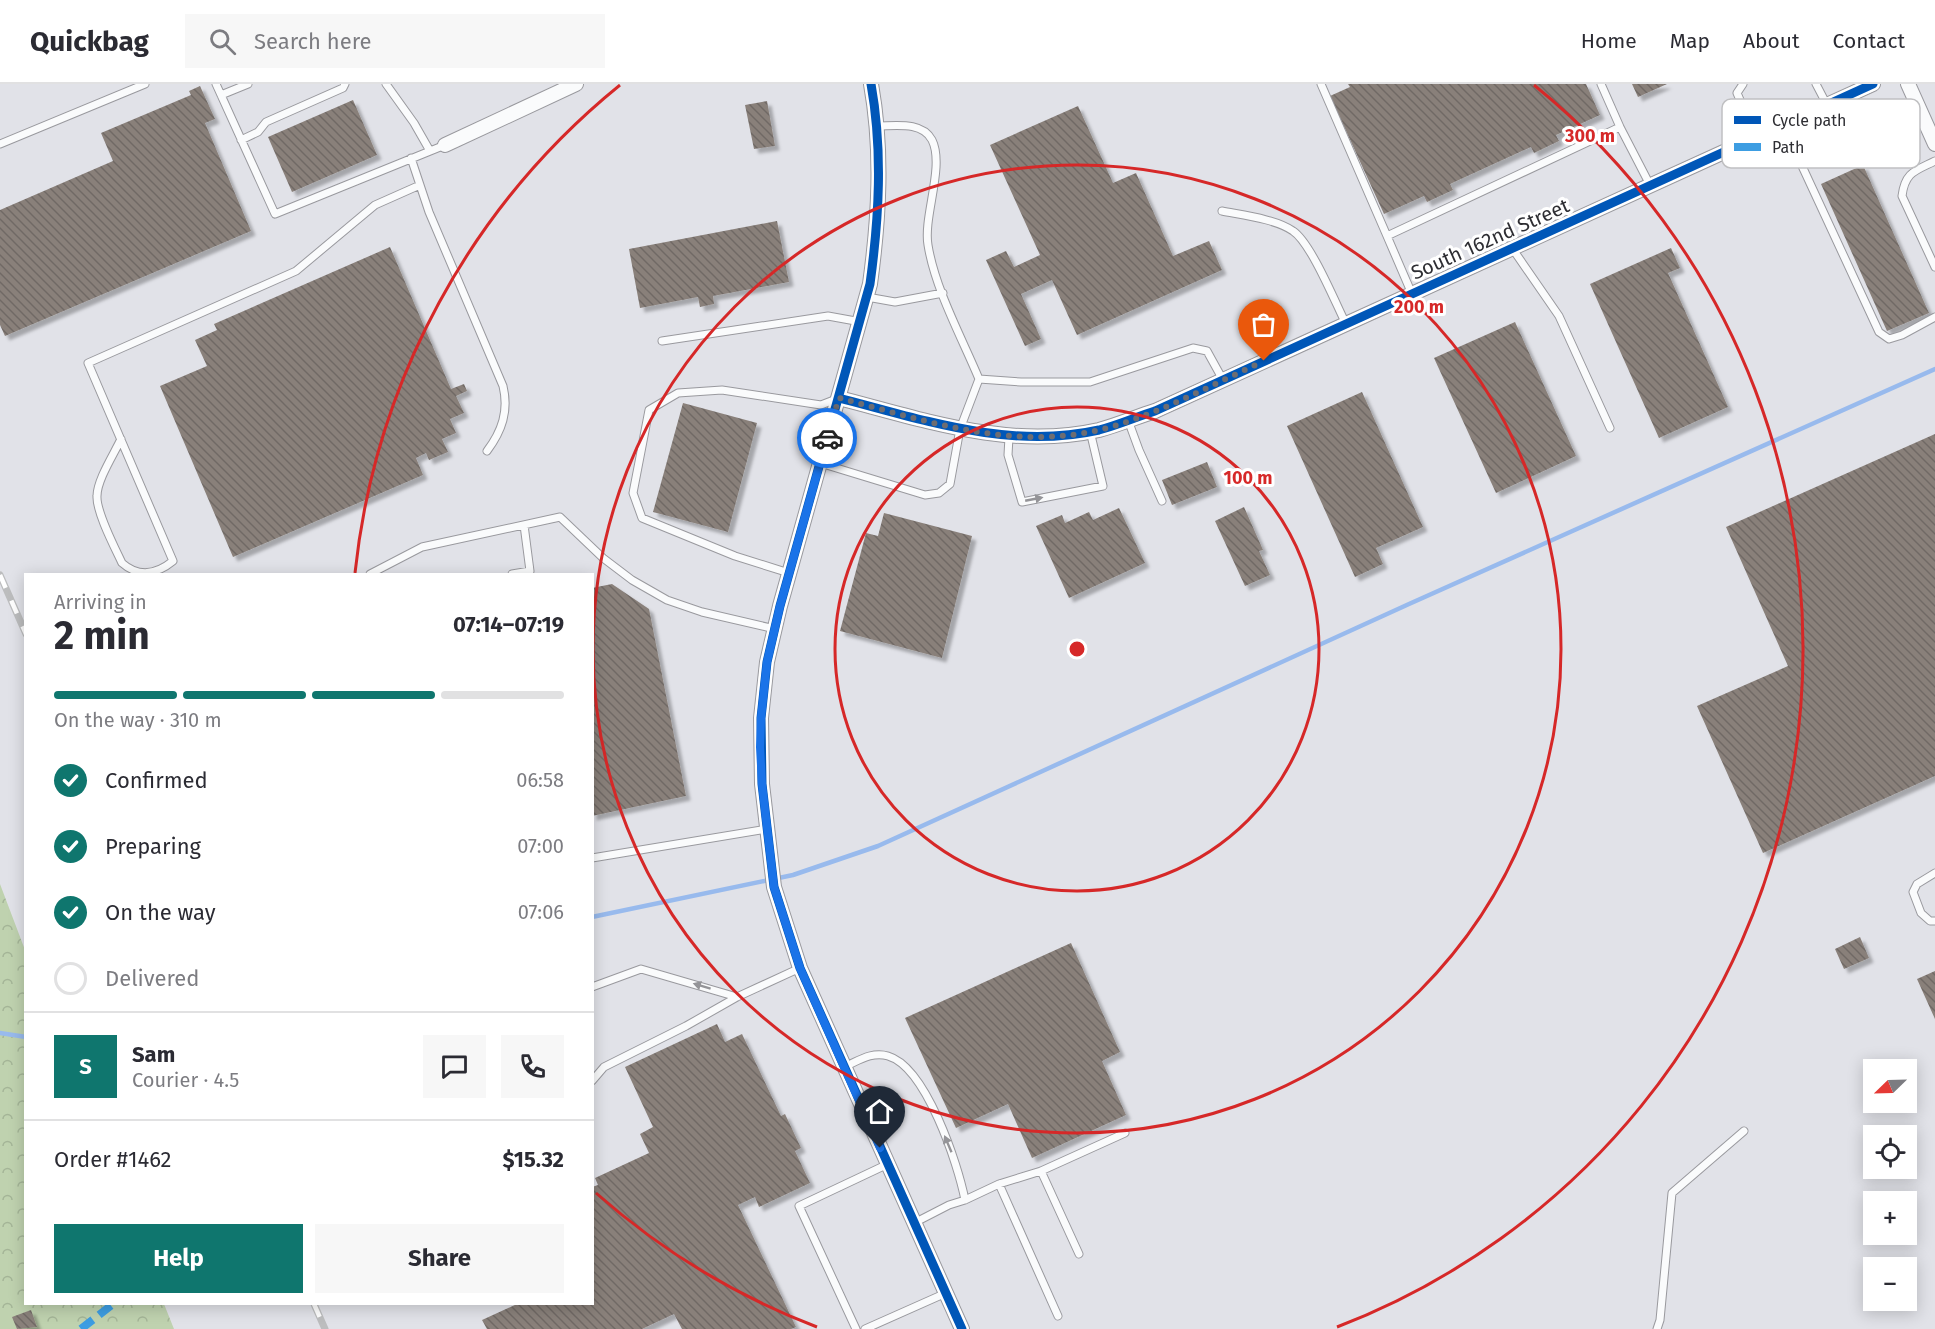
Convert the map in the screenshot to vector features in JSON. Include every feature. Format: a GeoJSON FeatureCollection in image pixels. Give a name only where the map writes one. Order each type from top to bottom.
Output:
{"type":"FeatureCollection","features":[{"type":"Feature","properties":{"kind":"street"},"geometry":{"type":"LineString","coordinates":[[445,145],[576,84]]}},
{"type":"Feature","properties":{"kind":"street"},"geometry":{"type":"LineString","coordinates":[[871,84],[879,152],[876,242],[861,322],[775,629],[765,681],[760,728],[762,784],[774,887],[800,968],[962,1329]]}},
{"type":"Feature","properties":{"kind":"street","name":"South 162nd Street"},"geometry":{"type":"LineString","coordinates":[[1840,99],[1873,84]]}},
{"type":"Feature","properties":{"kind":"street"},"geometry":{"type":"LineString","coordinates":[[1908,84],[1915,99]]}},
{"type":"Feature","properties":{"kind":"street"},"geometry":{"type":"LineString","coordinates":[[1920,111],[1935,144]]}},
{"type":"Feature","properties":{"kind":"street","name":"South 162nd Street"},"geometry":{"type":"LineString","coordinates":[[839,398],[960,429],[1009,436],[1043,437],[1090,431],[1155,411],[1722,152]]}},
{"type":"Feature","properties":{"kind":"lane"},"geometry":{"type":"LineString","coordinates":[[0,144],[146,84]]}},
{"type":"Feature","properties":{"kind":"lane"},"geometry":{"type":"LineString","coordinates":[[216,84],[274,213],[445,145]]}},
{"type":"Feature","properties":{"kind":"lane"},"geometry":{"type":"LineString","coordinates":[[221,95],[248,84]]}},
{"type":"Feature","properties":{"kind":"lane"},"geometry":{"type":"LineString","coordinates":[[242,140],[258,132],[266,122],[343,88],[345,84]]}},
{"type":"Feature","properties":{"kind":"lane"},"geometry":{"type":"LineString","coordinates":[[386,84],[414,123],[430,151]]}},
{"type":"Feature","properties":{"kind":"lane"},"geometry":{"type":"LineString","coordinates":[[1321,84],[1412,294]]}},
{"type":"Feature","properties":{"kind":"lane"},"geometry":{"type":"LineString","coordinates":[[1601,84],[1650,185]]}},
{"type":"Feature","properties":{"kind":"lane"},"geometry":{"type":"LineString","coordinates":[[1740,99],[1737,93],[1743,84]]}},
{"type":"Feature","properties":{"kind":"lane"},"geometry":{"type":"LineString","coordinates":[[1816,84],[1824,99]]}},
{"type":"Feature","properties":{"kind":"lane"},"geometry":{"type":"LineString","coordinates":[[820,463],[925,495],[939,492],[950,484],[960,429],[979,379],[943,293],[927,243],[936,162],[932,140],[922,129],[906,126],[877,126]]}},
{"type":"Feature","properties":{"kind":"lane"},"geometry":{"type":"LineString","coordinates":[[1387,236],[1620,127]]}},
{"type":"Feature","properties":{"kind":"lane"},"geometry":{"type":"LineString","coordinates":[[411,158],[429,212],[503,386],[506,399],[502,428],[487,452]]}},
{"type":"Feature","properties":{"kind":"lane"},"geometry":{"type":"LineString","coordinates":[[1935,161],[1908,175],[1903,183],[1902,196],[1935,267]]}},
{"type":"Feature","properties":{"kind":"lane"},"geometry":{"type":"LineString","coordinates":[[1803,168],[1879,332],[1889,339],[1902,335],[1935,317]]}},
{"type":"Feature","properties":{"kind":"lane"},"geometry":{"type":"LineString","coordinates":[[146,573],[156,571],[173,561],[88,363],[296,271],[375,205],[420,185]]}},
{"type":"Feature","properties":{"kind":"lane"},"geometry":{"type":"LineString","coordinates":[[1222,212],[1262,218],[1294,231],[1306,245],[1346,324]]}},
{"type":"Feature","properties":{"kind":"lane"},"geometry":{"type":"LineString","coordinates":[[1512,249],[1559,316],[1610,428]]}},
{"type":"Feature","properties":{"kind":"lane"},"geometry":{"type":"LineString","coordinates":[[867,297],[895,302],[943,293]]}},
{"type":"Feature","properties":{"kind":"lane"},"geometry":{"type":"LineString","coordinates":[[662,340],[828,316],[861,322]]}},
{"type":"Feature","properties":{"kind":"lane"},"geometry":{"type":"LineString","coordinates":[[979,379],[1021,382],[1090,382],[1193,348],[1208,351],[1223,380]]}},
{"type":"Feature","properties":{"kind":"lane"},"geometry":{"type":"LineString","coordinates":[[789,573],[735,556],[642,518],[633,493],[649,410],[678,393],[722,390],[820,405],[839,398]]}},
{"type":"Feature","properties":{"kind":"lane"},"geometry":{"type":"LineString","coordinates":[[1128,420],[1161,501]]}},
{"type":"Feature","properties":{"kind":"lane"},"geometry":{"type":"LineString","coordinates":[[1009,436],[1008,455],[1022,502],[1103,486],[1090,431]]}},
{"type":"Feature","properties":{"kind":"lane"},"geometry":{"type":"LineString","coordinates":[[121,439],[99,486],[98,507],[122,563],[138,573]]}},
{"type":"Feature","properties":{"kind":"lane"},"geometry":{"type":"LineString","coordinates":[[372,573],[422,547],[560,517],[603,558],[632,580],[667,600],[702,612],[775,629]]}},
{"type":"Feature","properties":{"kind":"lane"},"geometry":{"type":"LineString","coordinates":[[518,573],[530,571],[524,525]]}},
{"type":"Feature","properties":{"kind":"lane"},"geometry":{"type":"LineString","coordinates":[[594,858],[767,829]]}},
{"type":"Feature","properties":{"kind":"lane"},"geometry":{"type":"LineString","coordinates":[[1935,873],[1917,884],[1913,892],[1921,913],[1930,921],[1935,921]]}},
{"type":"Feature","properties":{"kind":"lane"},"geometry":{"type":"LineString","coordinates":[[594,1078],[604,1066],[686,1026],[737,997],[800,968]]}},
{"type":"Feature","properties":{"kind":"lane"},"geometry":{"type":"LineString","coordinates":[[594,986],[641,969],[737,997]]}},
{"type":"Feature","properties":{"kind":"lane"},"geometry":{"type":"LineString","coordinates":[[844,1067],[872,1054],[889,1056],[905,1067],[926,1091],[960,1173],[965,1200]]}},
{"type":"Feature","properties":{"kind":"lane"},"geometry":{"type":"LineString","coordinates":[[1657,1329],[1660,1320],[1672,1192],[1744,1131]]}},
{"type":"Feature","properties":{"kind":"lane"},"geometry":{"type":"LineString","coordinates":[[914,1223],[949,1204],[1041,1170],[1125,1133]]}},
{"type":"Feature","properties":{"kind":"lane"},"geometry":{"type":"LineString","coordinates":[[856,1329],[799,1206],[888,1164]]}},
{"type":"Feature","properties":{"kind":"lane"},"geometry":{"type":"LineString","coordinates":[[1041,1170],[1079,1254]]}},
{"type":"Feature","properties":{"kind":"lane"},"geometry":{"type":"LineString","coordinates":[[999,1184],[1058,1316]]}},
{"type":"Feature","properties":{"kind":"lane"},"geometry":{"type":"LineString","coordinates":[[865,1329],[946,1293]]}},
{"type":"Feature","properties":{"kind":"green space"},"geometry":{"type":"Polygon","coordinates":[[[0,884],[24,947],[24,1305],[164,1305],[174,1329],[0,1329],[0,884]]]}},
{"type":"Feature","properties":{"kind":"building"},"geometry":{"type":"Polygon","coordinates":[[[1348,84],[1586,84],[1600,115],[1556,135],[1559,141],[1534,153],[1531,147],[1450,184],[1453,190],[1427,202],[1424,196],[1384,214],[1330,96],[1350,87],[1348,84]]]}},
{"type":"Feature","properties":{"kind":"building"},"geometry":{"type":"Polygon","coordinates":[[[1632,84],[1667,84],[1638,97],[1632,84]]]}},
{"type":"Feature","properties":{"kind":"building"},"geometry":{"type":"Polygon","coordinates":[[[200,86],[215,119],[205,123],[251,231],[5,336],[0,325],[0,210],[113,161],[101,133],[191,95],[189,91],[200,86]]]}},
{"type":"Feature","properties":{"kind":"building"},"geometry":{"type":"Polygon","coordinates":[[[353,100],[377,155],[292,192],[268,137],[353,100]]]}},
{"type":"Feature","properties":{"kind":"building"},"geometry":{"type":"Polygon","coordinates":[[[767,101],[775,146],[754,149],[745,105],[767,101]]]}},
{"type":"Feature","properties":{"kind":"building"},"geometry":{"type":"Polygon","coordinates":[[[1078,106],[1113,183],[1136,173],[1173,256],[1209,241],[1222,270],[1077,335],[1052,280],[1021,294],[1041,339],[1025,346],[986,260],[1006,251],[1014,267],[1040,255],[990,145],[1078,106]]]}},
{"type":"Feature","properties":{"kind":"building"},"geometry":{"type":"Polygon","coordinates":[[[1856,168],[1864,168],[1929,313],[1887,331],[1821,184],[1856,168]]]}},
{"type":"Feature","properties":{"kind":"building"},"geometry":{"type":"Polygon","coordinates":[[[777,221],[789,282],[713,296],[714,304],[700,307],[698,297],[640,308],[629,249],[777,221]]]}},
{"type":"Feature","properties":{"kind":"building"},"geometry":{"type":"Polygon","coordinates":[[[390,247],[451,389],[464,384],[467,391],[456,396],[464,413],[450,419],[456,433],[442,439],[448,452],[429,460],[426,453],[416,458],[423,475],[233,557],[160,386],[207,366],[195,340],[217,330],[214,324],[390,247]]]}},
{"type":"Feature","properties":{"kind":"building"},"geometry":{"type":"Polygon","coordinates":[[[1671,248],[1680,268],[1668,273],[1728,407],[1659,438],[1590,284],[1671,248]]]}},
{"type":"Feature","properties":{"kind":"building"},"geometry":{"type":"Polygon","coordinates":[[[1515,322],[1576,456],[1496,493],[1434,358],[1515,322]]]}},
{"type":"Feature","properties":{"kind":"building"},"geometry":{"type":"Polygon","coordinates":[[[1362,392],[1423,527],[1376,548],[1383,564],[1355,577],[1287,426],[1362,392]]]}},
{"type":"Feature","properties":{"kind":"building"},"geometry":{"type":"Polygon","coordinates":[[[683,403],[757,423],[728,532],[653,512],[683,403]]]}},
{"type":"Feature","properties":{"kind":"building"},"geometry":{"type":"Polygon","coordinates":[[[1935,434],[1935,776],[1763,853],[1697,706],[1788,666],[1726,527],[1935,434]]]}},
{"type":"Feature","properties":{"kind":"building"},"geometry":{"type":"Polygon","coordinates":[[[1207,462],[1217,487],[1172,505],[1162,480],[1207,462]]]}},
{"type":"Feature","properties":{"kind":"building"},"geometry":{"type":"Polygon","coordinates":[[[1244,507],[1263,550],[1259,551],[1270,575],[1245,586],[1215,521],[1244,507]]]}},
{"type":"Feature","properties":{"kind":"building"},"geometry":{"type":"Polygon","coordinates":[[[1119,508],[1145,563],[1069,598],[1036,526],[1062,515],[1065,523],[1089,512],[1093,520],[1119,508]]]}},
{"type":"Feature","properties":{"kind":"building"},"geometry":{"type":"Polygon","coordinates":[[[884,513],[972,536],[942,658],[840,631],[866,533],[878,536],[884,513]]]}},
{"type":"Feature","properties":{"kind":"building"},"geometry":{"type":"Polygon","coordinates":[[[612,584],[649,609],[686,796],[594,816],[594,588],[612,584]]]}},
{"type":"Feature","properties":{"kind":"building"},"geometry":{"type":"Polygon","coordinates":[[[1860,937],[1869,958],[1844,969],[1835,949],[1860,937]]]}},
{"type":"Feature","properties":{"kind":"building"},"geometry":{"type":"Polygon","coordinates":[[[1071,943],[1120,1052],[1102,1061],[1126,1115],[1032,1158],[1008,1104],[956,1128],[905,1018],[1071,943]]]}},
{"type":"Feature","properties":{"kind":"building"},"geometry":{"type":"Polygon","coordinates":[[[1935,971],[1935,1019],[1917,979],[1935,971]]]}},
{"type":"Feature","properties":{"kind":"building"},"geometry":{"type":"Polygon","coordinates":[[[717,1024],[725,1042],[742,1034],[781,1116],[785,1114],[801,1148],[795,1151],[810,1183],[759,1207],[755,1197],[738,1205],[796,1327],[791,1329],[682,1329],[674,1314],[642,1329],[487,1329],[482,1320],[515,1305],[594,1305],[594,1186],[598,1185],[595,1178],[649,1153],[640,1134],[653,1127],[625,1067],[717,1024]]]}},
{"type":"Feature","properties":{"kind":"building"},"geometry":{"type":"Polygon","coordinates":[[[31,1310],[37,1327],[17,1329],[12,1317],[31,1310]]]}},
{"type":"Feature","properties":{"kind":"waterway"},"geometry":{"type":"LineString","coordinates":[[594,917],[793,875],[878,846],[1409,604],[1935,369]]}},
{"type":"Feature","properties":{"kind":"waterway"},"geometry":{"type":"LineString","coordinates":[[0,1033],[24,1037]]}},
{"type":"Feature","properties":{"kind":"railway"},"geometry":{"type":"LineString","coordinates":[[0,575],[24,629]]}},
{"type":"Feature","properties":{"kind":"railway"},"geometry":{"type":"LineString","coordinates":[[314,1305],[325,1329]]}},
{"type":"Feature","properties":{"kind":"marked path"},"geometry":{"type":"LineString","coordinates":[[81,1329],[112,1305]]}},
{"type":"Feature","properties":{"kind":"cycle path"},"geometry":{"type":"LineString","coordinates":[[871,84],[877,134],[878,184],[876,234],[870,284],[780,606],[767,662],[761,718],[762,784],[774,887],[800,968],[962,1329]]}},
{"type":"Feature","properties":{"kind":"cycle path"},"geometry":{"type":"LineString","coordinates":[[1840,99],[1873,84]]}},
{"type":"Feature","properties":{"kind":"cycle path"},"geometry":{"type":"LineString","coordinates":[[839,398],[935,423],[1000,434],[1033,437],[1099,430],[1155,411],[1722,153]]}},
{"type":"Feature","properties":{"kind":"way so far"},"geometry":{"type":"LineString","coordinates":[[827,438],[839,398],[952,428],[1005,436],[1070,435],[1098,430],[1155,411],[1264,361]]}},
{"type":"Feature","properties":{"kind":"route"},"geometry":{"type":"LineString","coordinates":[[827,438],[780,606],[767,662],[761,718],[762,784],[774,887],[800,968],[880,1148]]}}]}
